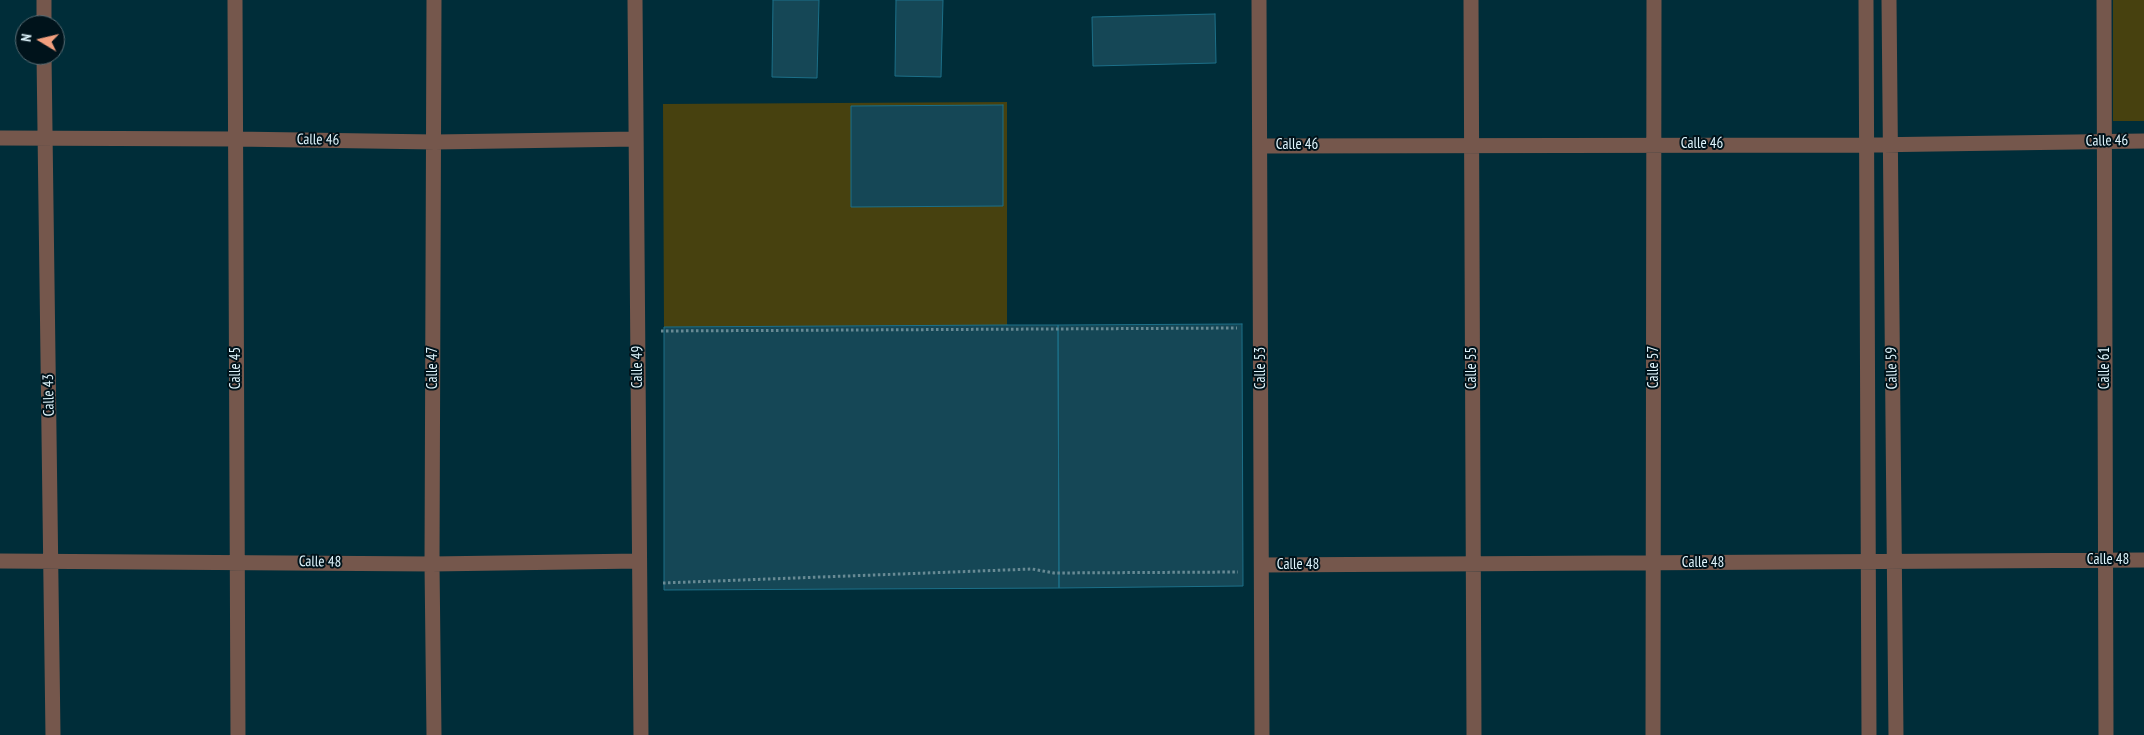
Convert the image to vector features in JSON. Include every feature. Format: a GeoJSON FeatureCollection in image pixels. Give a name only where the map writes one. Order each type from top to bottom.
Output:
{"type":"FeatureCollection","features":[{"type":"Feature","properties":{"kind":"street"},"geometry":{"type":"LineString","coordinates":[[44,0],[44,15]]}},
{"type":"Feature","properties":{"kind":"street","name":"Calle 45"},"geometry":{"type":"LineString","coordinates":[[235,0],[234,139],[238,735]]}},
{"type":"Feature","properties":{"kind":"street","name":"Calle 47"},"geometry":{"type":"LineString","coordinates":[[434,0],[435,142],[432,564],[434,735]]}},
{"type":"Feature","properties":{"kind":"street","name":"Calle 49"},"geometry":{"type":"LineString","coordinates":[[635,0],[641,735]]}},
{"type":"Feature","properties":{"kind":"street","name":"Calle 53"},"geometry":{"type":"LineString","coordinates":[[1259,0],[1262,735]]}},
{"type":"Feature","properties":{"kind":"street","name":"Calle 55"},"geometry":{"type":"LineString","coordinates":[[1471,0],[1474,735]]}},
{"type":"Feature","properties":{"kind":"street","name":"Calle 57"},"geometry":{"type":"LineString","coordinates":[[1653,735],[1654,0]]}},
{"type":"Feature","properties":{"kind":"street","name":"Calle 59"},"geometry":{"type":"LineString","coordinates":[[1866,0],[1869,735]]}},
{"type":"Feature","properties":{"kind":"street","name":"Calle 59"},"geometry":{"type":"LineString","coordinates":[[1889,0],[1896,735]]}},
{"type":"Feature","properties":{"kind":"street","name":"Calle 61"},"geometry":{"type":"LineString","coordinates":[[2104,0],[2106,735]]}},
{"type":"Feature","properties":{"kind":"street","name":"Calle 43"},"geometry":{"type":"LineString","coordinates":[[44,65],[53,735]]}},
{"type":"Feature","properties":{"kind":"street","name":"Calle 46"},"geometry":{"type":"LineString","coordinates":[[0,138],[435,142],[636,139]]}},
{"type":"Feature","properties":{"kind":"street","name":"Calle 46"},"geometry":{"type":"LineString","coordinates":[[1260,146],[1890,145],[2144,141]]}},
{"type":"Feature","properties":{"kind":"street","name":"Calle 48"},"geometry":{"type":"LineString","coordinates":[[1261,571],[1473,564],[2144,560]]}},
{"type":"Feature","properties":{"kind":"street","name":"Calle 48"},"geometry":{"type":"LineString","coordinates":[[0,561],[432,564],[639,562]]}},
{"type":"Feature","properties":{"kind":"path"},"geometry":{"type":"LineString","coordinates":[[638,331],[1054,327],[1261,328]]}},
{"type":"Feature","properties":{"kind":"path"},"geometry":{"type":"LineString","coordinates":[[640,583],[1032,569],[1054,573],[1252,572],[1253,576],[1261,571]]}},
{"type":"Feature","properties":{"kind":"shaded area"},"geometry":{"type":"Polygon","coordinates":[[[2113,0],[2144,0],[2144,121],[2113,121],[2113,0]]]}},
{"type":"Feature","properties":{"kind":"shaded area"},"geometry":{"type":"Polygon","coordinates":[[[1007,102],[1007,325],[664,327],[663,104],[1007,102]]]}},
{"type":"Feature","properties":{"kind":"building"},"geometry":{"type":"Polygon","coordinates":[[[773,0],[819,0],[817,78],[772,77],[773,0]]]}},
{"type":"Feature","properties":{"kind":"building"},"geometry":{"type":"Polygon","coordinates":[[[896,0],[943,0],[941,77],[895,76],[896,0]]]}},
{"type":"Feature","properties":{"kind":"building"},"geometry":{"type":"Polygon","coordinates":[[[1215,14],[1216,63],[1093,66],[1092,17],[1215,14]]]}},
{"type":"Feature","properties":{"kind":"building"},"geometry":{"type":"Polygon","coordinates":[[[1003,105],[1003,206],[851,207],[851,106],[1003,105]]]}},
{"type":"Feature","properties":{"kind":"building"},"geometry":{"type":"Polygon","coordinates":[[[1242,324],[1243,586],[1059,588],[1058,325],[1242,324]]]}},
{"type":"Feature","properties":{"kind":"building"},"geometry":{"type":"Polygon","coordinates":[[[1058,325],[1059,588],[664,590],[664,327],[1058,325]]]}}]}
